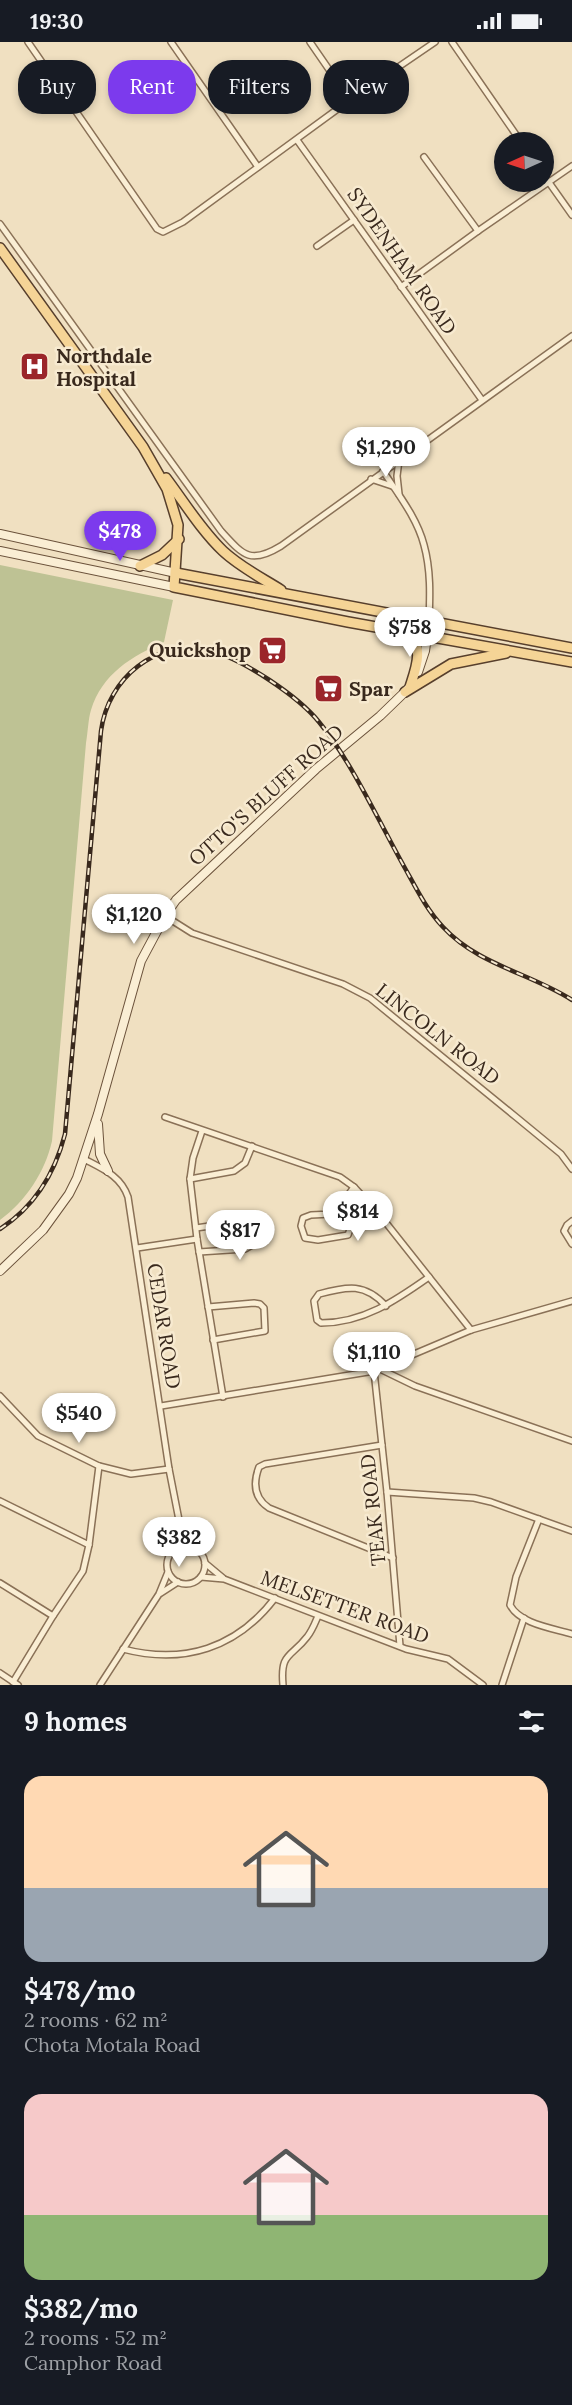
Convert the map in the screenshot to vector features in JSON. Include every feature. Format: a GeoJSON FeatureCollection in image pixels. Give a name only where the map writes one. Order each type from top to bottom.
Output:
{"type":"FeatureCollection","features":[{"type":"Feature","properties":{"kind":"main road"},"geometry":{"type":"LineString","coordinates":[[0,248],[200,524],[224,551],[250,571],[288,593]]}},
{"type":"Feature","properties":{"kind":"main road"},"geometry":{"type":"LineString","coordinates":[[143,447],[172,500],[178,525],[179,539],[174,587]]}},
{"type":"Feature","properties":{"kind":"main road"},"geometry":{"type":"LineString","coordinates":[[0,534],[140,566],[572,648]]}},
{"type":"Feature","properties":{"kind":"main road"},"geometry":{"type":"LineString","coordinates":[[140,566],[162,555],[179,539]]}},
{"type":"Feature","properties":{"kind":"main road"},"geometry":{"type":"LineString","coordinates":[[0,551],[174,587],[572,662]]}},
{"type":"Feature","properties":{"kind":"main road","name":"OTTO'S BLUFF ROAD"},"geometry":{"type":"LineString","coordinates":[[0,1271],[43,1230],[73,1186],[98,1114],[141,961],[165,916],[185,891],[316,769],[380,716],[407,690],[421,665],[429,621]]}},
{"type":"Feature","properties":{"kind":"main road"},"geometry":{"type":"LineString","coordinates":[[406,632],[415,641],[418,653],[407,690]]}},
{"type":"Feature","properties":{"kind":"main road"},"geometry":{"type":"LineString","coordinates":[[407,690],[451,664],[489,655],[517,652]]}},
{"type":"Feature","properties":{"kind":"main road"},"geometry":{"type":"LineString","coordinates":[[98,1114],[99,1143],[108,1171]]}},
{"type":"Feature","properties":{"kind":"street"},"geometry":{"type":"LineString","coordinates":[[28,42],[157,229],[166,232],[331,114]]}},
{"type":"Feature","properties":{"kind":"street"},"geometry":{"type":"LineString","coordinates":[[171,42],[258,167]]}},
{"type":"Feature","properties":{"kind":"street"},"geometry":{"type":"LineString","coordinates":[[310,42],[323,61]]}},
{"type":"Feature","properties":{"kind":"street"},"geometry":{"type":"LineString","coordinates":[[409,60],[435,42]]}},
{"type":"Feature","properties":{"kind":"street"},"geometry":{"type":"LineString","coordinates":[[452,42],[514,132]]}},
{"type":"Feature","properties":{"kind":"street","name":"SYDENHAM ROAD"},"geometry":{"type":"LineString","coordinates":[[297,140],[482,400]]}},
{"type":"Feature","properties":{"kind":"street"},"geometry":{"type":"LineString","coordinates":[[424,157],[477,231]]}},
{"type":"Feature","properties":{"kind":"street"},"geometry":{"type":"LineString","coordinates":[[554,179],[572,166]]}},
{"type":"Feature","properties":{"kind":"street"},"geometry":{"type":"LineString","coordinates":[[554,190],[572,215]]}},
{"type":"Feature","properties":{"kind":"street"},"geometry":{"type":"LineString","coordinates":[[402,287],[477,231],[536,192]]}},
{"type":"Feature","properties":{"kind":"street"},"geometry":{"type":"LineString","coordinates":[[317,246],[354,220]]}},
{"type":"Feature","properties":{"kind":"street"},"geometry":{"type":"LineString","coordinates":[[0,224],[221,531],[239,551],[247,556],[263,556],[281,546],[572,336]]}},
{"type":"Feature","properties":{"kind":"street"},"geometry":{"type":"LineString","coordinates":[[399,460],[397,476],[400,498]]}},
{"type":"Feature","properties":{"kind":"street","name":"OTTO'S BLUFF ROAD"},"geometry":{"type":"LineString","coordinates":[[383,471],[415,522],[424,544],[430,578],[429,621]]}},
{"type":"Feature","properties":{"kind":"street"},"geometry":{"type":"LineString","coordinates":[[371,479],[392,486]]}},
{"type":"Feature","properties":{"kind":"street","name":"LINCOLN ROAD"},"geometry":{"type":"LineString","coordinates":[[165,916],[192,933],[343,984],[370,998],[561,1154],[572,1169]]}},
{"type":"Feature","properties":{"kind":"street"},"geometry":{"type":"LineString","coordinates":[[165,1117],[339,1177],[354,1187],[379,1214],[471,1330]]}},
{"type":"Feature","properties":{"kind":"street"},"geometry":{"type":"LineString","coordinates":[[202,1131],[193,1158],[190,1179],[197,1239],[223,1397]]}},
{"type":"Feature","properties":{"kind":"street"},"geometry":{"type":"LineString","coordinates":[[190,1179],[240,1168],[252,1146]]}},
{"type":"Feature","properties":{"kind":"street","name":"CEDAR ROAD"},"geometry":{"type":"LineString","coordinates":[[84,1159],[108,1171],[125,1189],[137,1248],[169,1469],[179,1520],[191,1546]]}},
{"type":"Feature","properties":{"kind":"street"},"geometry":{"type":"LineString","coordinates":[[338,1209],[350,1230],[348,1235],[318,1240],[305,1238],[301,1226],[303,1218],[307,1215],[332,1214],[354,1187]]}},
{"type":"Feature","properties":{"kind":"street"},"geometry":{"type":"LineString","coordinates":[[196,1228],[244,1221],[251,1225],[253,1236],[252,1245],[245,1249],[199,1252]]}},
{"type":"Feature","properties":{"kind":"street"},"geometry":{"type":"LineString","coordinates":[[572,1221],[564,1231],[572,1244]]}},
{"type":"Feature","properties":{"kind":"street"},"geometry":{"type":"LineString","coordinates":[[137,1248],[197,1239]]}},
{"type":"Feature","properties":{"kind":"street"},"geometry":{"type":"LineString","coordinates":[[386,1306],[370,1291],[359,1288],[319,1294],[314,1301],[317,1320],[321,1323],[360,1317],[386,1306],[429,1277]]}},
{"type":"Feature","properties":{"kind":"street"},"geometry":{"type":"LineString","coordinates":[[161,1406],[377,1370],[471,1330],[572,1301]]}},
{"type":"Feature","properties":{"kind":"street"},"geometry":{"type":"LineString","coordinates":[[208,1307],[254,1303],[264,1308],[265,1330],[213,1340]]}},
{"type":"Feature","properties":{"kind":"street"},"geometry":{"type":"LineString","coordinates":[[377,1370],[415,1386],[572,1441]]}},
{"type":"Feature","properties":{"kind":"street","name":"TEAK ROAD"},"geometry":{"type":"LineString","coordinates":[[377,1370],[400,1646]]}},
{"type":"Feature","properties":{"kind":"street"},"geometry":{"type":"LineString","coordinates":[[0,1396],[38,1436],[99,1467],[131,1474],[169,1469]]}},
{"type":"Feature","properties":{"kind":"street"},"geometry":{"type":"LineString","coordinates":[[382,1445],[265,1464],[258,1467],[256,1488],[257,1497],[269,1508],[393,1558]]}},
{"type":"Feature","properties":{"kind":"street"},"geometry":{"type":"LineString","coordinates":[[0,1673],[16,1683],[53,1616],[83,1571],[89,1545],[99,1467]]}},
{"type":"Feature","properties":{"kind":"street"},"geometry":{"type":"LineString","coordinates":[[387,1492],[474,1498],[572,1531]]}},
{"type":"Feature","properties":{"kind":"street"},"geometry":{"type":"LineString","coordinates":[[0,1501],[89,1545]]}},
{"type":"Feature","properties":{"kind":"street"},"geometry":{"type":"LineString","coordinates":[[539,1519],[510,1597],[510,1605],[524,1618],[572,1634]]}},
{"type":"Feature","properties":{"kind":"street","name":"CEDAR ROAD"},"geometry":{"type":"LineString","coordinates":[[176,1548],[179,1520]]}},
{"type":"Feature","properties":{"kind":"street"},"geometry":{"type":"LineString","coordinates":[[101,1685],[159,1594],[168,1572],[168,1558],[176,1548],[191,1546],[203,1556],[205,1563],[201,1577],[190,1583],[178,1582],[159,1594]]}},
{"type":"Feature","properties":{"kind":"street","name":"MELSETTER ROAD"},"geometry":{"type":"LineString","coordinates":[[205,1563],[224,1580]]}},
{"type":"Feature","properties":{"kind":"street"},"geometry":{"type":"LineString","coordinates":[[168,1572],[178,1582]]}},
{"type":"Feature","properties":{"kind":"street","name":"MELSETTER ROAD"},"geometry":{"type":"LineString","coordinates":[[201,1577],[224,1580],[414,1652],[448,1659],[483,1685]]}},
{"type":"Feature","properties":{"kind":"street"},"geometry":{"type":"LineString","coordinates":[[0,1583],[53,1616]]}},
{"type":"Feature","properties":{"kind":"street"},"geometry":{"type":"LineString","coordinates":[[123,1649],[147,1654],[195,1652],[216,1646],[261,1617],[275,1598]]}},
{"type":"Feature","properties":{"kind":"street"},"geometry":{"type":"LineString","coordinates":[[283,1685],[285,1661],[294,1648],[307,1638],[318,1616]]}},
{"type":"Feature","properties":{"kind":"street"},"geometry":{"type":"LineString","coordinates":[[502,1685],[524,1618]]}},
{"type":"Feature","properties":{"kind":"green space"},"geometry":{"type":"Polygon","coordinates":[[[0,565],[173,600],[164,642],[141,653],[110,676],[96,697],[91,710],[86,743],[52,1141],[45,1164],[33,1185],[18,1204],[0,1220],[0,565]]]}},
{"type":"Feature","properties":{"kind":"railway"},"geometry":{"type":"LineString","coordinates":[[0,1229],[23,1210],[42,1188],[61,1148],[65,1134],[101,731],[105,712],[113,694],[138,666],[154,657],[171,651],[190,649],[210,651],[253,670],[298,701],[319,722],[343,756],[418,892],[443,927],[472,951],[572,1000]]}},
{"type":"Feature","properties":{"kind":"place","name":"Northdale Hospital"},"geometry":{"type":"Point","coordinates":[35,367]}},
{"type":"Feature","properties":{"kind":"place","name":"Quickshop"},"geometry":{"type":"Point","coordinates":[272,650]}},
{"type":"Feature","properties":{"kind":"place","name":"Spar"},"geometry":{"type":"Point","coordinates":[328,689]}}]}
